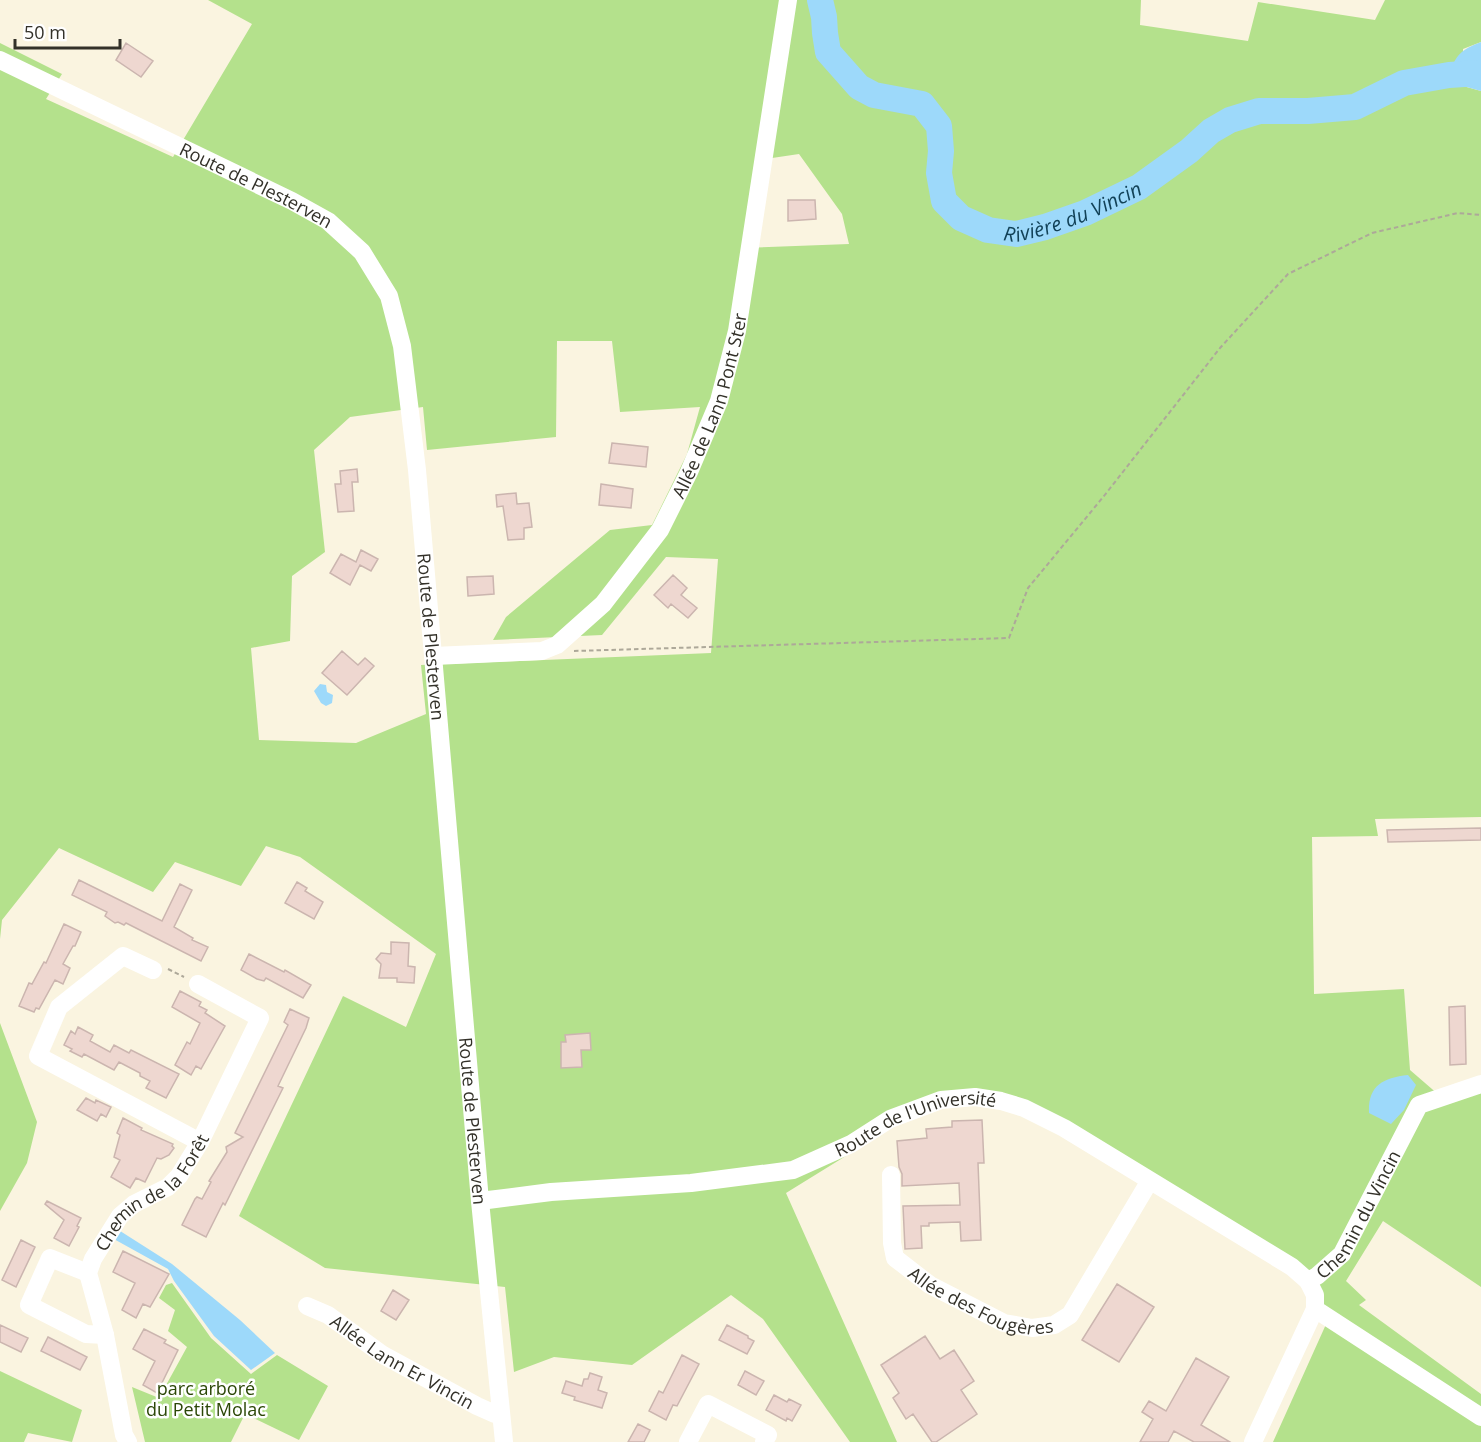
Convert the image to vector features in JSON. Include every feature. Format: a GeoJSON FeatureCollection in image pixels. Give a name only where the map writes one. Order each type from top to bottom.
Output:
{"type":"FeatureCollection","features":[{"type":"Feature","properties":{"kind":"street","name":"Allée de Lann Pont Ster"},"geometry":{"type":"LineString","coordinates":[[434,656],[542,651],[557,645],[603,604],[660,530],[689,472],[719,401],[737,331],[788,0]]}},
{"type":"Feature","properties":{"kind":"street","name":"Route de Plesterven"},"geometry":{"type":"LineString","coordinates":[[0,60],[292,201],[328,221],[362,252],[389,296],[402,346],[417,470],[480,1201],[504,1442]]}},
{"type":"Feature","properties":{"kind":"street"},"geometry":{"type":"LineString","coordinates":[[153,970],[123,956],[59,1007],[38,1056],[200,1142]]}},
{"type":"Feature","properties":{"kind":"street","name":"Chemin de la Forêt"},"geometry":{"type":"LineString","coordinates":[[128,1442],[124,1435],[105,1335],[88,1273],[93,1259],[120,1216],[134,1204],[168,1187],[179,1176],[200,1142],[260,1018],[198,984]]}},
{"type":"Feature","properties":{"kind":"street","name":"Chemin du Vincin"},"geometry":{"type":"LineString","coordinates":[[1315,1309],[1315,1294],[1308,1281],[1342,1254],[1419,1105],[1481,1084]]}},
{"type":"Feature","properties":{"kind":"street","name":"Route de l'Université"},"geometry":{"type":"LineString","coordinates":[[480,1201],[551,1192],[690,1183],[793,1170],[850,1144],[890,1119],[941,1100],[975,1097],[1024,1108],[1064,1128],[1149,1182],[1292,1267],[1308,1281]]}},
{"type":"Feature","properties":{"kind":"street","name":"Allée des Fougères"},"geometry":{"type":"LineString","coordinates":[[891,1175],[892,1243],[895,1258],[930,1285],[1004,1323],[1032,1328],[1054,1325],[1070,1315],[1149,1182]]}},
{"type":"Feature","properties":{"kind":"street"},"geometry":{"type":"LineString","coordinates":[[88,1273],[50,1258],[29,1305],[86,1334],[105,1335]]}},
{"type":"Feature","properties":{"kind":"street","name":"Allée Lann Er Vincin"},"geometry":{"type":"LineString","coordinates":[[307,1306],[328,1314],[383,1355],[477,1406],[495,1414],[501,1414]]}},
{"type":"Feature","properties":{"kind":"street"},"geometry":{"type":"LineString","coordinates":[[1253,1442],[1315,1309],[1481,1417]]}},
{"type":"Feature","properties":{"kind":"street"},"geometry":{"type":"LineString","coordinates":[[688,1442],[708,1404],[768,1435],[764,1442]]}},
{"type":"Feature","properties":{"kind":"path"},"geometry":{"type":"LineString","coordinates":[[557,645],[568,651],[1009,638],[1028,588],[1104,496],[1220,348],[1288,274],[1372,233],[1458,213],[1481,215]]}},
{"type":"Feature","properties":{"kind":"path"},"geometry":{"type":"LineString","coordinates":[[153,970],[166,968],[198,984]]}},
{"type":"Feature","properties":{"kind":"green space"},"geometry":{"type":"Polygon","coordinates":[[[208,0],[1141,0],[1140,25],[1248,41],[1258,2],[1375,20],[1385,0],[1481,0],[1481,42],[1463,49],[1463,86],[1481,91],[1481,817],[1375,819],[1378,836],[1312,837],[1314,994],[1404,989],[1410,1070],[1447,1102],[1481,1093],[1481,1287],[1383,1221],[1346,1281],[1366,1300],[1359,1305],[1481,1394],[1481,1442],[1273,1442],[1332,1311],[1309,1300],[1302,1282],[1032,1117],[977,1103],[943,1107],[909,1117],[786,1193],[897,1442],[850,1442],[763,1319],[731,1295],[632,1365],[554,1357],[514,1372],[505,1287],[325,1268],[239,1216],[343,996],[406,1027],[436,954],[300,857],[266,846],[241,886],[175,862],[153,892],[59,848],[2,920],[0,939],[0,43],[62,74],[46,99],[173,157],[252,24],[208,0]],[[799,154],[758,160],[742,248],[849,244],[842,214],[799,154]],[[557,341],[556,437],[427,450],[423,407],[350,417],[314,450],[325,552],[292,576],[290,641],[251,648],[259,740],[356,743],[426,714],[421,665],[711,653],[718,559],[666,557],[602,635],[493,640],[506,617],[610,530],[652,525],[687,454],[700,407],[620,412],[612,341],[557,341]]]}},
{"type":"Feature","properties":{"kind":"green space"},"geometry":{"type":"Polygon","coordinates":[[[0,1023],[37,1122],[27,1163],[0,1211],[0,1023]]]}},
{"type":"Feature","properties":{"kind":"green space","name":"parc arboré du Petit Molac"},"geometry":{"type":"Polygon","coordinates":[[[172,1283],[211,1338],[251,1374],[277,1355],[328,1386],[299,1440],[245,1414],[231,1442],[145,1442],[132,1387],[159,1398],[187,1347],[168,1331],[175,1310],[159,1298],[166,1285],[172,1283]]]}},
{"type":"Feature","properties":{"kind":"green space"},"geometry":{"type":"Polygon","coordinates":[[[0,1371],[82,1410],[72,1442],[28,1433],[24,1442],[0,1442],[0,1371]]]}},
{"type":"Feature","properties":{"kind":"water"},"geometry":{"type":"Polygon","coordinates":[[[1481,42],[1481,91],[1463,86],[1449,75],[1460,54],[1481,42]]]}},
{"type":"Feature","properties":{"kind":"water"},"geometry":{"type":"Polygon","coordinates":[[[320,684],[326,685],[327,692],[333,695],[332,703],[326,706],[321,703],[314,691],[320,684]]]}},
{"type":"Feature","properties":{"kind":"water"},"geometry":{"type":"Polygon","coordinates":[[[1408,1075],[1416,1085],[1404,1110],[1391,1124],[1369,1113],[1371,1096],[1378,1085],[1391,1078],[1408,1075]]]}},
{"type":"Feature","properties":{"kind":"water"},"geometry":{"type":"Polygon","coordinates":[[[117,1229],[172,1264],[240,1320],[275,1353],[251,1370],[214,1336],[174,1281],[168,1269],[112,1238],[117,1229]]]}},
{"type":"Feature","properties":{"kind":"building"},"geometry":{"type":"Polygon","coordinates":[[[126,43],[153,61],[141,77],[116,60],[126,43]]]}},
{"type":"Feature","properties":{"kind":"building"},"geometry":{"type":"Polygon","coordinates":[[[788,200],[815,200],[816,219],[788,221],[788,200]]]}},
{"type":"Feature","properties":{"kind":"building"},"geometry":{"type":"Polygon","coordinates":[[[612,443],[648,447],[646,467],[609,463],[612,443]]]}},
{"type":"Feature","properties":{"kind":"building"},"geometry":{"type":"Polygon","coordinates":[[[357,469],[358,482],[352,482],[354,511],[338,512],[335,484],[341,484],[340,471],[357,469]]]}},
{"type":"Feature","properties":{"kind":"building"},"geometry":{"type":"Polygon","coordinates":[[[601,484],[633,489],[631,508],[599,505],[601,484]]]}},
{"type":"Feature","properties":{"kind":"building"},"geometry":{"type":"Polygon","coordinates":[[[516,493],[517,504],[529,503],[532,527],[524,528],[524,539],[508,540],[503,506],[497,507],[496,495],[516,493]]]}},
{"type":"Feature","properties":{"kind":"building"},"geometry":{"type":"Polygon","coordinates":[[[361,550],[378,559],[371,571],[360,565],[350,585],[330,573],[341,554],[356,562],[361,550]]]}},
{"type":"Feature","properties":{"kind":"building"},"geometry":{"type":"Polygon","coordinates":[[[673,575],[687,588],[681,595],[697,608],[688,618],[671,604],[668,608],[654,595],[673,575]]]}},
{"type":"Feature","properties":{"kind":"building"},"geometry":{"type":"Polygon","coordinates":[[[493,576],[494,594],[468,596],[467,577],[493,576]]]}},
{"type":"Feature","properties":{"kind":"building"},"geometry":{"type":"Polygon","coordinates":[[[342,651],[358,665],[365,658],[374,666],[347,695],[322,673],[342,651]]]}},
{"type":"Feature","properties":{"kind":"building"},"geometry":{"type":"Polygon","coordinates":[[[1481,828],[1481,840],[1388,842],[1387,830],[1481,828]]]}},
{"type":"Feature","properties":{"kind":"building"},"geometry":{"type":"Polygon","coordinates":[[[79,880],[162,921],[180,884],[192,890],[174,927],[193,938],[192,940],[208,947],[201,961],[126,923],[124,925],[115,923],[105,916],[107,912],[72,895],[79,880]]]}},
{"type":"Feature","properties":{"kind":"building"},"geometry":{"type":"Polygon","coordinates":[[[297,882],[307,888],[305,891],[323,902],[314,919],[285,903],[297,882]]]}},
{"type":"Feature","properties":{"kind":"building"},"geometry":{"type":"Polygon","coordinates":[[[64,924],[81,932],[63,964],[70,968],[63,984],[55,980],[39,1009],[36,1008],[34,1012],[19,1006],[29,983],[32,984],[44,962],[46,963],[64,924]]]}},
{"type":"Feature","properties":{"kind":"building"},"geometry":{"type":"Polygon","coordinates":[[[391,942],[409,943],[408,966],[415,967],[414,983],[397,982],[397,978],[379,978],[381,964],[376,959],[381,953],[391,954],[391,942]]]}},
{"type":"Feature","properties":{"kind":"building"},"geometry":{"type":"Polygon","coordinates":[[[249,954],[311,985],[303,998],[266,978],[264,981],[257,979],[241,970],[249,954]]]}},
{"type":"Feature","properties":{"kind":"building"},"geometry":{"type":"Polygon","coordinates":[[[180,991],[201,1002],[199,1006],[207,1010],[205,1013],[225,1026],[201,1069],[196,1066],[191,1075],[175,1065],[187,1042],[190,1044],[200,1023],[172,1007],[180,991]]]}},
{"type":"Feature","properties":{"kind":"building"},"geometry":{"type":"Polygon","coordinates":[[[1465,1006],[1466,1064],[1450,1065],[1449,1007],[1465,1006]]]}},
{"type":"Feature","properties":{"kind":"building"},"geometry":{"type":"Polygon","coordinates":[[[290,1009],[309,1018],[306,1028],[278,1086],[283,1088],[225,1205],[223,1203],[206,1237],[182,1225],[195,1199],[197,1197],[202,1199],[211,1182],[209,1181],[227,1152],[226,1147],[243,1137],[235,1133],[288,1025],[284,1022],[290,1009]]]}},
{"type":"Feature","properties":{"kind":"building"},"geometry":{"type":"Polygon","coordinates":[[[78,1027],[93,1035],[90,1041],[110,1052],[114,1045],[129,1053],[131,1050],[179,1074],[166,1098],[146,1088],[150,1081],[119,1062],[114,1070],[84,1054],[82,1057],[70,1051],[72,1049],[64,1045],[71,1031],[75,1034],[78,1027]]]}},
{"type":"Feature","properties":{"kind":"building"},"geometry":{"type":"Polygon","coordinates":[[[590,1033],[591,1050],[581,1050],[582,1067],[561,1068],[561,1042],[566,1042],[565,1035],[590,1033]]]}},
{"type":"Feature","properties":{"kind":"building"},"geometry":{"type":"Polygon","coordinates":[[[86,1098],[111,1107],[106,1117],[101,1114],[97,1121],[77,1110],[86,1098]]]}},
{"type":"Feature","properties":{"kind":"building"},"geometry":{"type":"Polygon","coordinates":[[[123,1118],[142,1128],[141,1130],[173,1144],[174,1148],[169,1155],[161,1159],[157,1158],[145,1182],[136,1178],[130,1188],[111,1177],[120,1160],[114,1157],[120,1135],[117,1133],[123,1118]]]}},
{"type":"Feature","properties":{"kind":"building"},"geometry":{"type":"Polygon","coordinates":[[[982,1120],[984,1163],[978,1163],[981,1240],[961,1241],[960,1222],[929,1223],[929,1226],[921,1226],[922,1248],[905,1249],[903,1206],[960,1205],[959,1183],[902,1186],[897,1141],[927,1138],[926,1129],[952,1127],[952,1121],[982,1120]]]}},
{"type":"Feature","properties":{"kind":"building"},"geometry":{"type":"Polygon","coordinates":[[[47,1201],[81,1218],[69,1246],[54,1238],[64,1220],[45,1204],[47,1201]]]}},
{"type":"Feature","properties":{"kind":"building"},"geometry":{"type":"Polygon","coordinates":[[[21,1240],[35,1247],[16,1287],[2,1280],[21,1240]]]}},
{"type":"Feature","properties":{"kind":"building"},"geometry":{"type":"Polygon","coordinates":[[[123,1251],[169,1274],[150,1307],[143,1304],[136,1318],[122,1310],[135,1283],[113,1272],[123,1251]]]}},
{"type":"Feature","properties":{"kind":"building"},"geometry":{"type":"Polygon","coordinates":[[[1117,1284],[1154,1307],[1119,1362],[1082,1340],[1117,1284]]]}},
{"type":"Feature","properties":{"kind":"building"},"geometry":{"type":"Polygon","coordinates":[[[393,1290],[409,1300],[396,1320],[381,1311],[393,1290]]]}},
{"type":"Feature","properties":{"kind":"building"},"geometry":{"type":"Polygon","coordinates":[[[0,1325],[28,1338],[21,1352],[0,1342],[0,1325]]]}},
{"type":"Feature","properties":{"kind":"building"},"geometry":{"type":"Polygon","coordinates":[[[727,1325],[754,1341],[747,1354],[719,1340],[727,1325]]]}},
{"type":"Feature","properties":{"kind":"building"},"geometry":{"type":"Polygon","coordinates":[[[144,1329],[166,1340],[164,1343],[178,1350],[157,1393],[143,1385],[155,1361],[133,1349],[144,1329]]]}},
{"type":"Feature","properties":{"kind":"building"},"geometry":{"type":"Polygon","coordinates":[[[925,1336],[940,1359],[954,1350],[974,1381],[961,1390],[977,1414],[936,1442],[932,1442],[913,1414],[906,1419],[893,1398],[899,1393],[881,1365],[925,1336]]]}},
{"type":"Feature","properties":{"kind":"building"},"geometry":{"type":"Polygon","coordinates":[[[48,1337],[87,1357],[80,1370],[41,1351],[48,1337]]]}},
{"type":"Feature","properties":{"kind":"building"},"geometry":{"type":"Polygon","coordinates":[[[682,1355],[699,1364],[677,1406],[673,1405],[666,1420],[649,1411],[659,1391],[663,1393],[682,1355]]]}},
{"type":"Feature","properties":{"kind":"building"},"geometry":{"type":"Polygon","coordinates":[[[1196,1358],[1229,1377],[1201,1425],[1230,1442],[1194,1442],[1174,1431],[1168,1442],[1140,1442],[1153,1419],[1142,1412],[1149,1401],[1166,1411],[1196,1358]]]}},
{"type":"Feature","properties":{"kind":"building"},"geometry":{"type":"Polygon","coordinates":[[[745,1371],[764,1381],[756,1395],[738,1385],[745,1371]]]}},
{"type":"Feature","properties":{"kind":"building"},"geometry":{"type":"Polygon","coordinates":[[[590,1373],[602,1377],[598,1390],[607,1393],[602,1408],[574,1400],[575,1397],[562,1393],[566,1381],[582,1386],[584,1379],[588,1379],[590,1373]]]}},
{"type":"Feature","properties":{"kind":"building"},"geometry":{"type":"Polygon","coordinates":[[[774,1395],[787,1402],[789,1399],[801,1405],[792,1421],[787,1418],[786,1421],[766,1410],[774,1395]]]}},
{"type":"Feature","properties":{"kind":"building"},"geometry":{"type":"Polygon","coordinates":[[[638,1424],[650,1430],[644,1442],[628,1442],[638,1424]]]}},
{"type":"Feature","properties":{"kind":"waterway","name":"Rivière du Vincin"},"geometry":{"type":"LineString","coordinates":[[820,0],[828,52],[859,87],[874,95],[922,104],[939,126],[941,151],[939,173],[944,201],[961,218],[988,230],[1016,234],[1085,213],[1139,187],[1189,151],[1211,131],[1230,120],[1259,111],[1308,111],[1355,107],[1404,83],[1449,75],[1481,73]]}}]}
